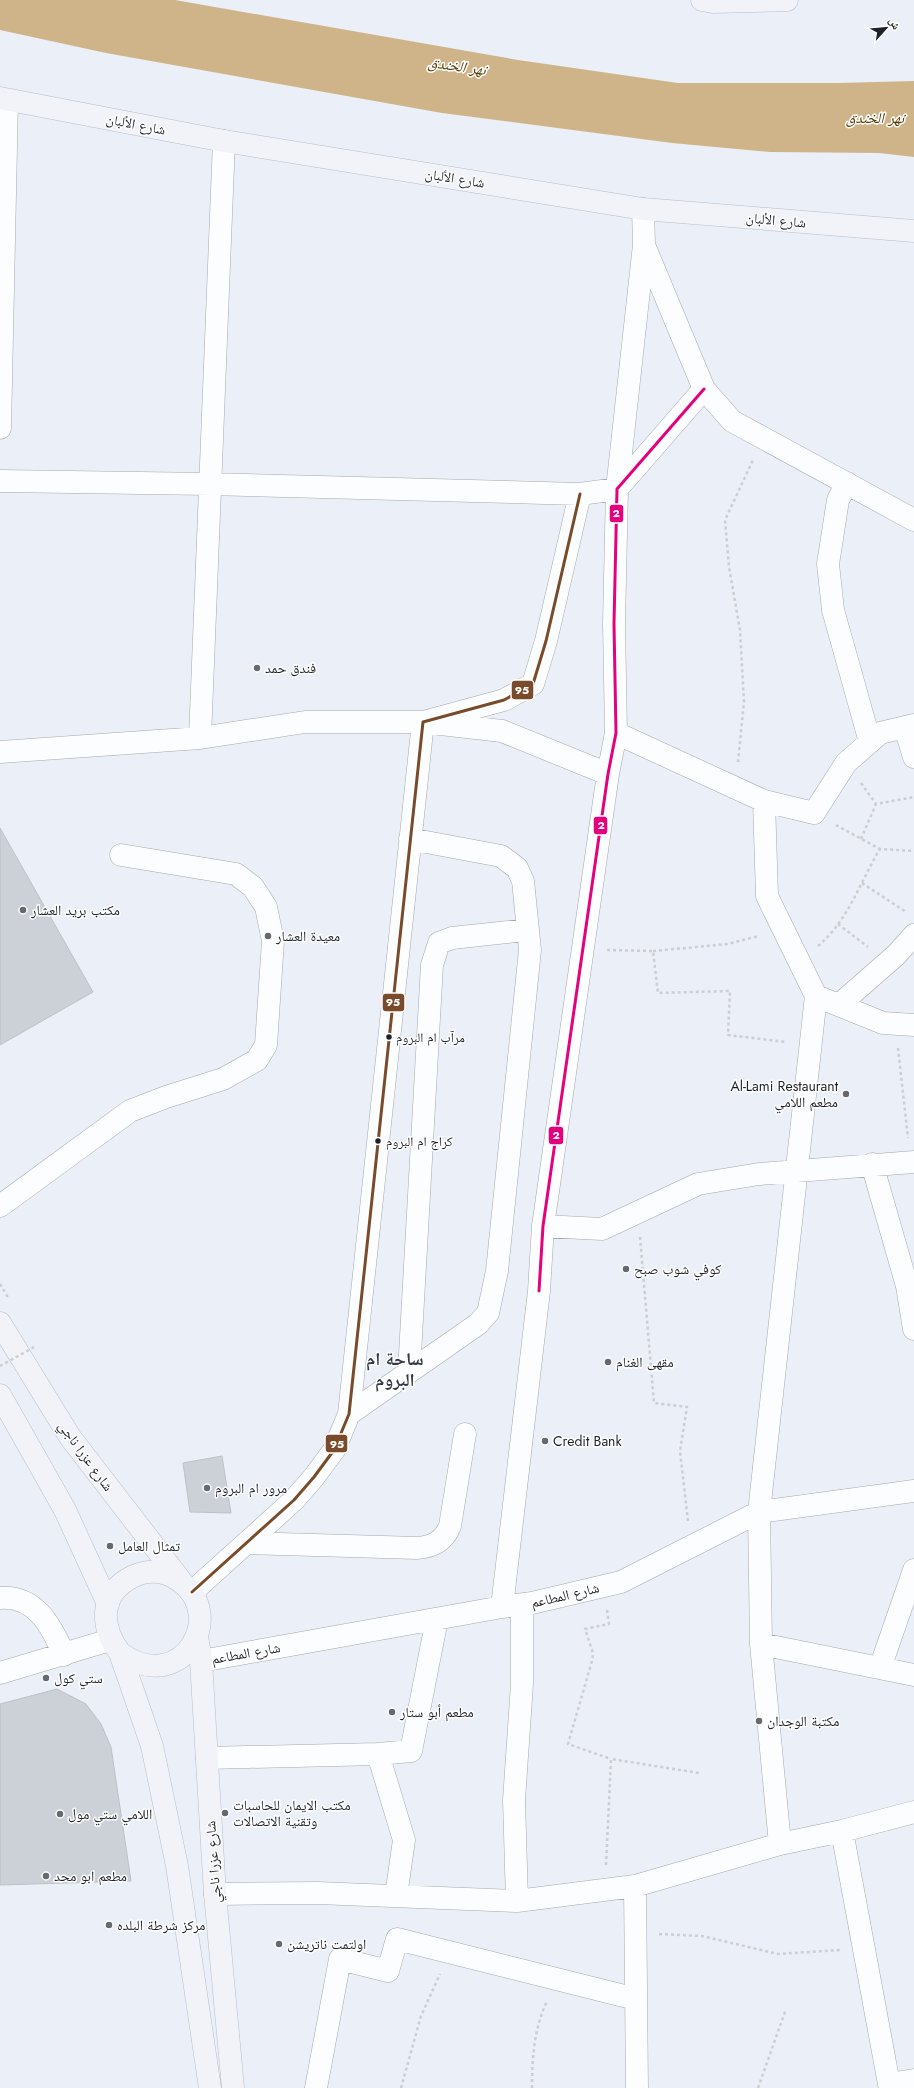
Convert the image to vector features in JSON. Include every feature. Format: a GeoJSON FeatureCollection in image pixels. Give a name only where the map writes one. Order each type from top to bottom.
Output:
{"type":"FeatureCollection","features":[{"type":"Feature","properties":{"kind":"main road"},"geometry":{"type":"LineString","coordinates":[[709,1],[787,0]]}},
{"type":"Feature","properties":{"kind":"main road","name":"شارع الألبان"},"geometry":{"type":"LineString","coordinates":[[4,99],[224,141],[643,209],[914,231]]}},
{"type":"Feature","properties":{"kind":"main road","name":"شارع عزرا ناجي"},"geometry":{"type":"LineString","coordinates":[[0,1323],[70,1437],[187,1587]]}},
{"type":"Feature","properties":{"kind":"main road"},"geometry":{"type":"LineString","coordinates":[[0,1395],[65,1510],[108,1604]]}},
{"type":"Feature","properties":{"kind":"main road"},"geometry":{"type":"LineString","coordinates":[[115,1647],[132,1662],[148,1667],[163,1666],[178,1660],[190,1650],[197,1636],[200,1622],[198,1606],[187,1587],[168,1574],[153,1572],[138,1574],[125,1580],[114,1591],[108,1604],[105,1616],[106,1629],[115,1647],[152,1746],[177,1866],[210,2088]]}},
{"type":"Feature","properties":{"kind":"main road","name":"شارع عزرا ناجي"},"geometry":{"type":"LineString","coordinates":[[197,1636],[201,1661],[215,1894],[233,2088]]}},
{"type":"Feature","properties":{"kind":"street"},"geometry":{"type":"LineString","coordinates":[[0,428],[4,99]]}},
{"type":"Feature","properties":{"kind":"street"},"geometry":{"type":"LineString","coordinates":[[200,738],[224,141]]}},
{"type":"Feature","properties":{"kind":"street"},"geometry":{"type":"LineString","coordinates":[[518,1901],[514,1800],[522,1684],[512,1606],[543,1226],[608,774],[616,733],[614,624],[617,489],[644,245],[643,209]]}},
{"type":"Feature","properties":{"kind":"street"},"geometry":{"type":"LineString","coordinates":[[644,245],[704,389],[732,421],[914,520]]}},
{"type":"Feature","properties":{"kind":"street"},"geometry":{"type":"LineString","coordinates":[[0,481],[210,484],[580,494],[617,489],[704,389]]}},
{"type":"Feature","properties":{"kind":"street"},"geometry":{"type":"LineString","coordinates":[[847,483],[838,500],[828,564],[834,610],[870,742]]}},
{"type":"Feature","properties":{"kind":"street"},"geometry":{"type":"LineString","coordinates":[[423,722],[504,700],[533,684],[546,641],[580,494]]}},
{"type":"Feature","properties":{"kind":"street"},"geometry":{"type":"LineString","coordinates":[[0,752],[200,738],[305,722],[423,722],[502,731],[608,774]]}},
{"type":"Feature","properties":{"kind":"street"},"geometry":{"type":"LineString","coordinates":[[187,1587],[246,1544],[294,1500],[314,1477],[334,1450],[349,1414],[423,722]]}},
{"type":"Feature","properties":{"kind":"street"},"geometry":{"type":"LineString","coordinates":[[616,733],[764,801],[814,813],[846,763],[880,733],[909,726],[914,758]]}},
{"type":"Feature","properties":{"kind":"street"},"geometry":{"type":"LineString","coordinates":[[764,801],[767,896],[816,996],[759,1512],[761,1644],[780,1844]]}},
{"type":"Feature","properties":{"kind":"street"},"geometry":{"type":"LineString","coordinates":[[349,1414],[478,1324],[488,1313],[497,1271],[529,957],[523,881],[517,868],[509,860],[501,856],[410,838]]}},
{"type":"Feature","properties":{"kind":"street"},"geometry":{"type":"LineString","coordinates":[[0,1206],[130,1111],[223,1080],[257,1060],[266,1045],[273,941],[266,907],[254,887],[236,874],[121,855]]}},
{"type":"Feature","properties":{"kind":"street"},"geometry":{"type":"LineString","coordinates":[[408,1372],[432,965],[439,943],[452,938],[526,930]]}},
{"type":"Feature","properties":{"kind":"street"},"geometry":{"type":"LineString","coordinates":[[839,1005],[896,955],[914,935]]}},
{"type":"Feature","properties":{"kind":"street"},"geometry":{"type":"LineString","coordinates":[[816,996],[883,1023],[905,1024]]}},
{"type":"Feature","properties":{"kind":"street"},"geometry":{"type":"LineString","coordinates":[[543,1226],[602,1229],[698,1184],[759,1174],[912,1162]]}},
{"type":"Feature","properties":{"kind":"street"},"geometry":{"type":"LineString","coordinates":[[872,1164],[907,1286],[914,1329]]}},
{"type":"Feature","properties":{"kind":"street"},"geometry":{"type":"LineString","coordinates":[[246,1544],[417,1548],[434,1545],[447,1534],[450,1526],[465,1434]]}},
{"type":"Feature","properties":{"kind":"street","name":"شارع المطاعم"},"geometry":{"type":"LineString","coordinates":[[201,1661],[512,1606],[622,1582],[759,1512],[914,1490]]}},
{"type":"Feature","properties":{"kind":"street"},"geometry":{"type":"LineString","coordinates":[[880,1668],[914,1570]]}},
{"type":"Feature","properties":{"kind":"street"},"geometry":{"type":"LineString","coordinates":[[0,1598],[10,1597],[29,1605],[43,1616],[52,1628],[64,1655]]}},
{"type":"Feature","properties":{"kind":"street"},"geometry":{"type":"LineString","coordinates":[[207,1758],[378,1754],[411,1751],[437,1619]]}},
{"type":"Feature","properties":{"kind":"street"},"geometry":{"type":"LineString","coordinates":[[761,1644],[914,1675]]}},
{"type":"Feature","properties":{"kind":"street"},"geometry":{"type":"LineString","coordinates":[[0,1673],[64,1655],[115,1647]]}},
{"type":"Feature","properties":{"kind":"street"},"geometry":{"type":"LineString","coordinates":[[378,1754],[404,1840],[396,1896]]}},
{"type":"Feature","properties":{"kind":"street"},"geometry":{"type":"LineString","coordinates":[[215,1894],[318,1893],[518,1901],[635,1886],[780,1844],[842,1831],[914,1812]]}},
{"type":"Feature","properties":{"kind":"street"},"geometry":{"type":"LineString","coordinates":[[842,1831],[891,2086],[914,2080]]}},
{"type":"Feature","properties":{"kind":"street"},"geometry":{"type":"LineString","coordinates":[[635,1886],[637,2088]]}},
{"type":"Feature","properties":{"kind":"street"},"geometry":{"type":"LineString","coordinates":[[316,2088],[340,1959],[388,1971],[397,1939],[636,1999]]}},
{"type":"Feature","properties":{"kind":"path"},"geometry":{"type":"LineString","coordinates":[[735,788],[744,702],[740,630],[729,567],[725,520],[764,438]]}},
{"type":"Feature","properties":{"kind":"path"},"geometry":{"type":"LineString","coordinates":[[861,839],[876,804],[914,797]]}},
{"type":"Feature","properties":{"kind":"path"},"geometry":{"type":"LineString","coordinates":[[814,813],[880,849],[914,851]]}},
{"type":"Feature","properties":{"kind":"path"},"geometry":{"type":"LineString","coordinates":[[800,962],[829,938],[850,908],[880,849]]}},
{"type":"Feature","properties":{"kind":"path"},"geometry":{"type":"LineString","coordinates":[[862,883],[908,913]]}},
{"type":"Feature","properties":{"kind":"path"},"geometry":{"type":"LineString","coordinates":[[583,949],[653,951],[728,944],[783,929]]}},
{"type":"Feature","properties":{"kind":"path"},"geometry":{"type":"LineString","coordinates":[[653,951],[658,992],[730,991],[728,1036],[811,1044]]}},
{"type":"Feature","properties":{"kind":"path"},"geometry":{"type":"LineString","coordinates":[[905,1024],[912,1162]]}},
{"type":"Feature","properties":{"kind":"path"},"geometry":{"type":"LineString","coordinates":[[638,1211],[654,1403],[687,1407],[680,1451],[692,1546]]}},
{"type":"Feature","properties":{"kind":"path"},"geometry":{"type":"LineString","coordinates":[[0,1366],[36,1346]]}},
{"type":"Feature","properties":{"kind":"path"},"geometry":{"type":"LineString","coordinates":[[604,1586],[609,1624],[584,1629],[593,1653],[592,1661],[568,1744],[611,1759],[699,1773]]}},
{"type":"Feature","properties":{"kind":"path"},"geometry":{"type":"LineString","coordinates":[[605,1890],[611,1759]]}},
{"type":"Feature","properties":{"kind":"path"},"geometry":{"type":"LineString","coordinates":[[635,1933],[702,1936],[778,1954],[864,1948]]}},
{"type":"Feature","properties":{"kind":"path"},"geometry":{"type":"LineString","coordinates":[[401,2088],[420,2016],[450,1952]]}},
{"type":"Feature","properties":{"kind":"path"},"geometry":{"type":"LineString","coordinates":[[532,2088],[532,2059],[539,2018],[557,1978]]}},
{"type":"Feature","properties":{"kind":"path"},"geometry":{"type":"LineString","coordinates":[[758,2088],[786,2009]]}},
{"type":"Feature","properties":{"kind":"water","name":"نهر الخندق"},"geometry":{"type":"Polygon","coordinates":[[[0,0],[175,0],[518,60],[678,83],[838,83],[914,81],[914,157],[879,153],[770,152],[672,143],[442,113],[106,53],[0,30],[0,0]]]}},
{"type":"Feature","properties":{"kind":"building","name":"مكتب بريد العشار"},"geometry":{"type":"Polygon","coordinates":[[[0,828],[93,992],[0,1045],[0,828]]]}},
{"type":"Feature","properties":{"kind":"building","name":"مرور ام البروم"},"geometry":{"type":"Polygon","coordinates":[[[222,1456],[231,1513],[190,1512],[183,1463],[222,1456]]]}},
{"type":"Feature","properties":{"kind":"building","name":"اللامي ستي مول"},"geometry":{"type":"Polygon","coordinates":[[[57,1689],[86,1704],[101,1724],[111,1747],[131,1881],[0,1885],[0,1704],[57,1689]]]}},
{"type":"Feature","properties":{"kind":"transit line","name":"2"},"geometry":{"type":"LineString","coordinates":[[539,1291],[543,1226],[608,774],[616,733],[614,624],[617,489],[704,389]]}},
{"type":"Feature","properties":{"kind":"transit line","name":"95"},"geometry":{"type":"LineString","coordinates":[[192,1592],[294,1500],[314,1477],[334,1450],[349,1414],[423,722],[504,700],[533,684],[546,641],[580,494]]}},
{"type":"Feature","properties":{"kind":"place","name":"فندق حمد"},"geometry":{"type":"Point","coordinates":[257,668]}},
{"type":"Feature","properties":{"kind":"place","name":"مكتب بريد العشار"},"geometry":{"type":"Point","coordinates":[23,910]}},
{"type":"Feature","properties":{"kind":"place","name":"معيدة العشار"},"geometry":{"type":"Point","coordinates":[268,936]}},
{"type":"Feature","properties":{"kind":"place","name":"مرآب ام البروم"},"geometry":{"type":"Point","coordinates":[389,1037]}},
{"type":"Feature","properties":{"kind":"place","name":"Al-Lami Restaurant مطعم اللامي"},"geometry":{"type":"Point","coordinates":[846,1094]}},
{"type":"Feature","properties":{"kind":"place","name":"كراج ام البروم"},"geometry":{"type":"Point","coordinates":[378,1141]}},
{"type":"Feature","properties":{"kind":"place","name":"كوفي شوب صبح"},"geometry":{"type":"Point","coordinates":[626,1269]}},
{"type":"Feature","properties":{"kind":"place","name":"مقهى الغنام"},"geometry":{"type":"Point","coordinates":[608,1362]}},
{"type":"Feature","properties":{"kind":"place","name":"Credit Bank"},"geometry":{"type":"Point","coordinates":[545,1441]}},
{"type":"Feature","properties":{"kind":"place","name":"مرور ام البروم"},"geometry":{"type":"Point","coordinates":[207,1488]}},
{"type":"Feature","properties":{"kind":"place","name":"تمثال العامل"},"geometry":{"type":"Point","coordinates":[110,1546]}},
{"type":"Feature","properties":{"kind":"place","name":"ستي كول"},"geometry":{"type":"Point","coordinates":[46,1678]}},
{"type":"Feature","properties":{"kind":"place","name":"مطعم أبو ستار"},"geometry":{"type":"Point","coordinates":[392,1712]}},
{"type":"Feature","properties":{"kind":"place","name":"مكتبة الوجدان"},"geometry":{"type":"Point","coordinates":[759,1721]}},
{"type":"Feature","properties":{"kind":"place","name":"مكتب الايمان للحاسبات وتقنية الاتصالات"},"geometry":{"type":"Point","coordinates":[225,1813]}},
{"type":"Feature","properties":{"kind":"place","name":"اللامي ستي مول"},"geometry":{"type":"Point","coordinates":[60,1814]}},
{"type":"Feature","properties":{"kind":"place","name":"مطعم ابو محد"},"geometry":{"type":"Point","coordinates":[46,1876]}},
{"type":"Feature","properties":{"kind":"place","name":"مركز شرطة البلده"},"geometry":{"type":"Point","coordinates":[109,1925]}},
{"type":"Feature","properties":{"kind":"place","name":"اولتمت ناتريشن"},"geometry":{"type":"Point","coordinates":[279,1944]}},
{"type":"Feature","properties":{"kind":"district","name":"ساحة ام البروم"},"geometry":{"type":"Point","coordinates":[395,1369]}}]}
